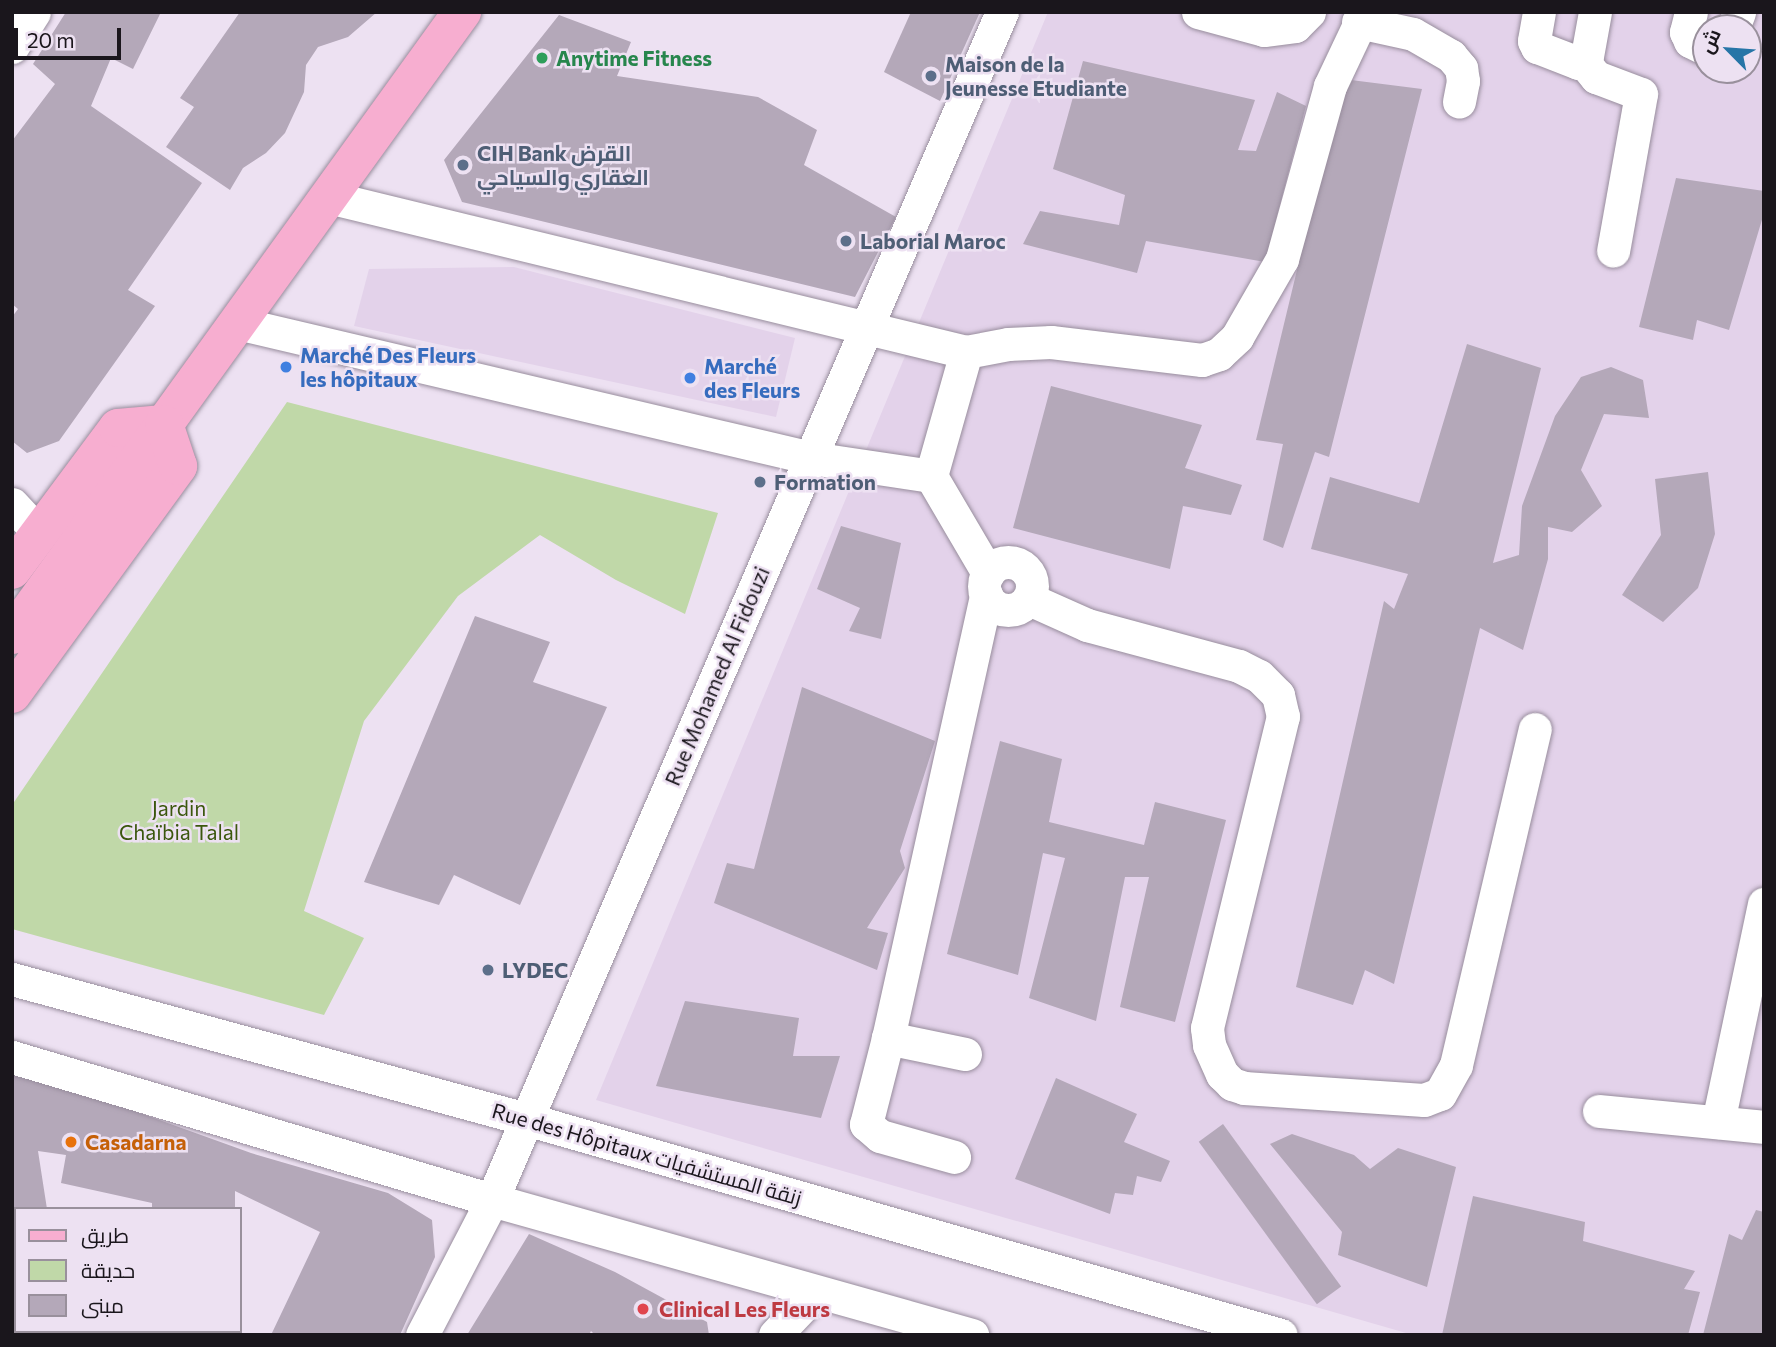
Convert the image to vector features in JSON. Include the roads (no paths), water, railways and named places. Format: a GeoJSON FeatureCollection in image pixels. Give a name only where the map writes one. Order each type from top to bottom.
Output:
{"type":"FeatureCollection","features":[{"type":"Feature","properties":{"kind":"main road"},"geometry":{"type":"LineString","coordinates":[[12,635],[462,12]]}},
{"type":"Feature","properties":{"kind":"main road"},"geometry":{"type":"LineString","coordinates":[[12,570],[118,428],[164,424]]}},
{"type":"Feature","properties":{"kind":"main road"},"geometry":{"type":"LineString","coordinates":[[12,694],[178,466],[164,424]]}},
{"type":"Feature","properties":{"kind":"street"},"geometry":{"type":"LineString","coordinates":[[12,47],[34,12]]}},
{"type":"Feature","properties":{"kind":"street","name":"Rue Mohamed Al Fidouzi"},"geometry":{"type":"LineString","coordinates":[[422,1335],[492,1200],[1002,12]]}},
{"type":"Feature","properties":{"kind":"street"},"geometry":{"type":"LineString","coordinates":[[1198,12],[1264,30],[1295,26],[1308,12]]}},
{"type":"Feature","properties":{"kind":"street"},"geometry":{"type":"LineString","coordinates":[[1539,12],[1534,41],[1537,47],[1569,62],[1583,61]]}},
{"type":"Feature","properties":{"kind":"street"},"geometry":{"type":"LineString","coordinates":[[1583,61],[1589,50],[1595,12]]}},
{"type":"Feature","properties":{"kind":"street"},"geometry":{"type":"LineString","coordinates":[[1691,12],[1686,32],[1692,42]]}},
{"type":"Feature","properties":{"kind":"street"},"geometry":{"type":"LineString","coordinates":[[328,197],[966,352],[1008,344],[1051,342],[1202,360],[1219,354],[1237,337],[1282,260],[1330,86],[1362,17],[1413,34],[1451,56],[1461,68],[1463,80],[1459,102]]}},
{"type":"Feature","properties":{"kind":"street"},"geometry":{"type":"LineString","coordinates":[[1583,61],[1595,77],[1641,94],[1613,251]]}},
{"type":"Feature","properties":{"kind":"street"},"geometry":{"type":"LineString","coordinates":[[237,323],[811,458],[931,476]]}},
{"type":"Feature","properties":{"kind":"street"},"geometry":{"type":"LineString","coordinates":[[966,352],[931,476],[987,584],[991,604],[1012,610],[1022,607],[1029,598],[1087,625],[1239,666],[1259,676],[1278,695],[1283,716],[1207,1028],[1209,1045],[1222,1074],[1232,1084],[1244,1088],[1424,1100],[1440,1094],[1456,1065],[1535,729]]}},
{"type":"Feature","properties":{"kind":"street"},"geometry":{"type":"LineString","coordinates":[[12,504],[39,533]]}},
{"type":"Feature","properties":{"kind":"street"},"geometry":{"type":"LineString","coordinates":[[954,1157],[880,1136],[866,1124],[888,1038],[987,584]]}},
{"type":"Feature","properties":{"kind":"street"},"geometry":{"type":"LineString","coordinates":[[1718,1122],[1764,904]]}},
{"type":"Feature","properties":{"kind":"street","name":"Rue des Hôpitaux زنقة المستشفيات"},"geometry":{"type":"LineString","coordinates":[[12,979],[526,1119],[1281,1335]]}},
{"type":"Feature","properties":{"kind":"street"},"geometry":{"type":"LineString","coordinates":[[888,1038],[965,1054]]}},
{"type":"Feature","properties":{"kind":"street"},"geometry":{"type":"LineString","coordinates":[[12,1058],[492,1200],[972,1335]]}},
{"type":"Feature","properties":{"kind":"street"},"geometry":{"type":"LineString","coordinates":[[1599,1111],[1764,1127]]}},
{"type":"Feature","properties":{"kind":"street"},"geometry":{"type":"LineString","coordinates":[[775,1335],[816,1292]]}},
{"type":"Feature","properties":{"kind":"place","name":"Anytime Fitness"},"geometry":{"type":"Point","coordinates":[542,58]}},
{"type":"Feature","properties":{"kind":"place","name":"Maison de la Jeunesse Etudiante"},"geometry":{"type":"Point","coordinates":[931,76]}},
{"type":"Feature","properties":{"kind":"place","name":"CIH Bank القرض العقاري والسياحي"},"geometry":{"type":"Point","coordinates":[463,165]}},
{"type":"Feature","properties":{"kind":"place","name":"Laborial Maroc"},"geometry":{"type":"Point","coordinates":[846,241]}},
{"type":"Feature","properties":{"kind":"place","name":"Marché Des Fleurs les hôpitaux"},"geometry":{"type":"Point","coordinates":[286,367]}},
{"type":"Feature","properties":{"kind":"place","name":"Marché des Fleurs"},"geometry":{"type":"Point","coordinates":[690,378]}},
{"type":"Feature","properties":{"kind":"place","name":"Formation"},"geometry":{"type":"Point","coordinates":[760,482]}},
{"type":"Feature","properties":{"kind":"place","name":"LYDEC"},"geometry":{"type":"Point","coordinates":[488,970]}},
{"type":"Feature","properties":{"kind":"place","name":"Casadarna"},"geometry":{"type":"Point","coordinates":[71,1142]}},
{"type":"Feature","properties":{"kind":"place","name":"Clinical Les Fleurs"},"geometry":{"type":"Point","coordinates":[643,1309]}},
{"type":"Feature","properties":{"kind":"park label","name":"Jardin Chaïbia Talal"},"geometry":{"type":"Point","coordinates":[179,820]}}]}
